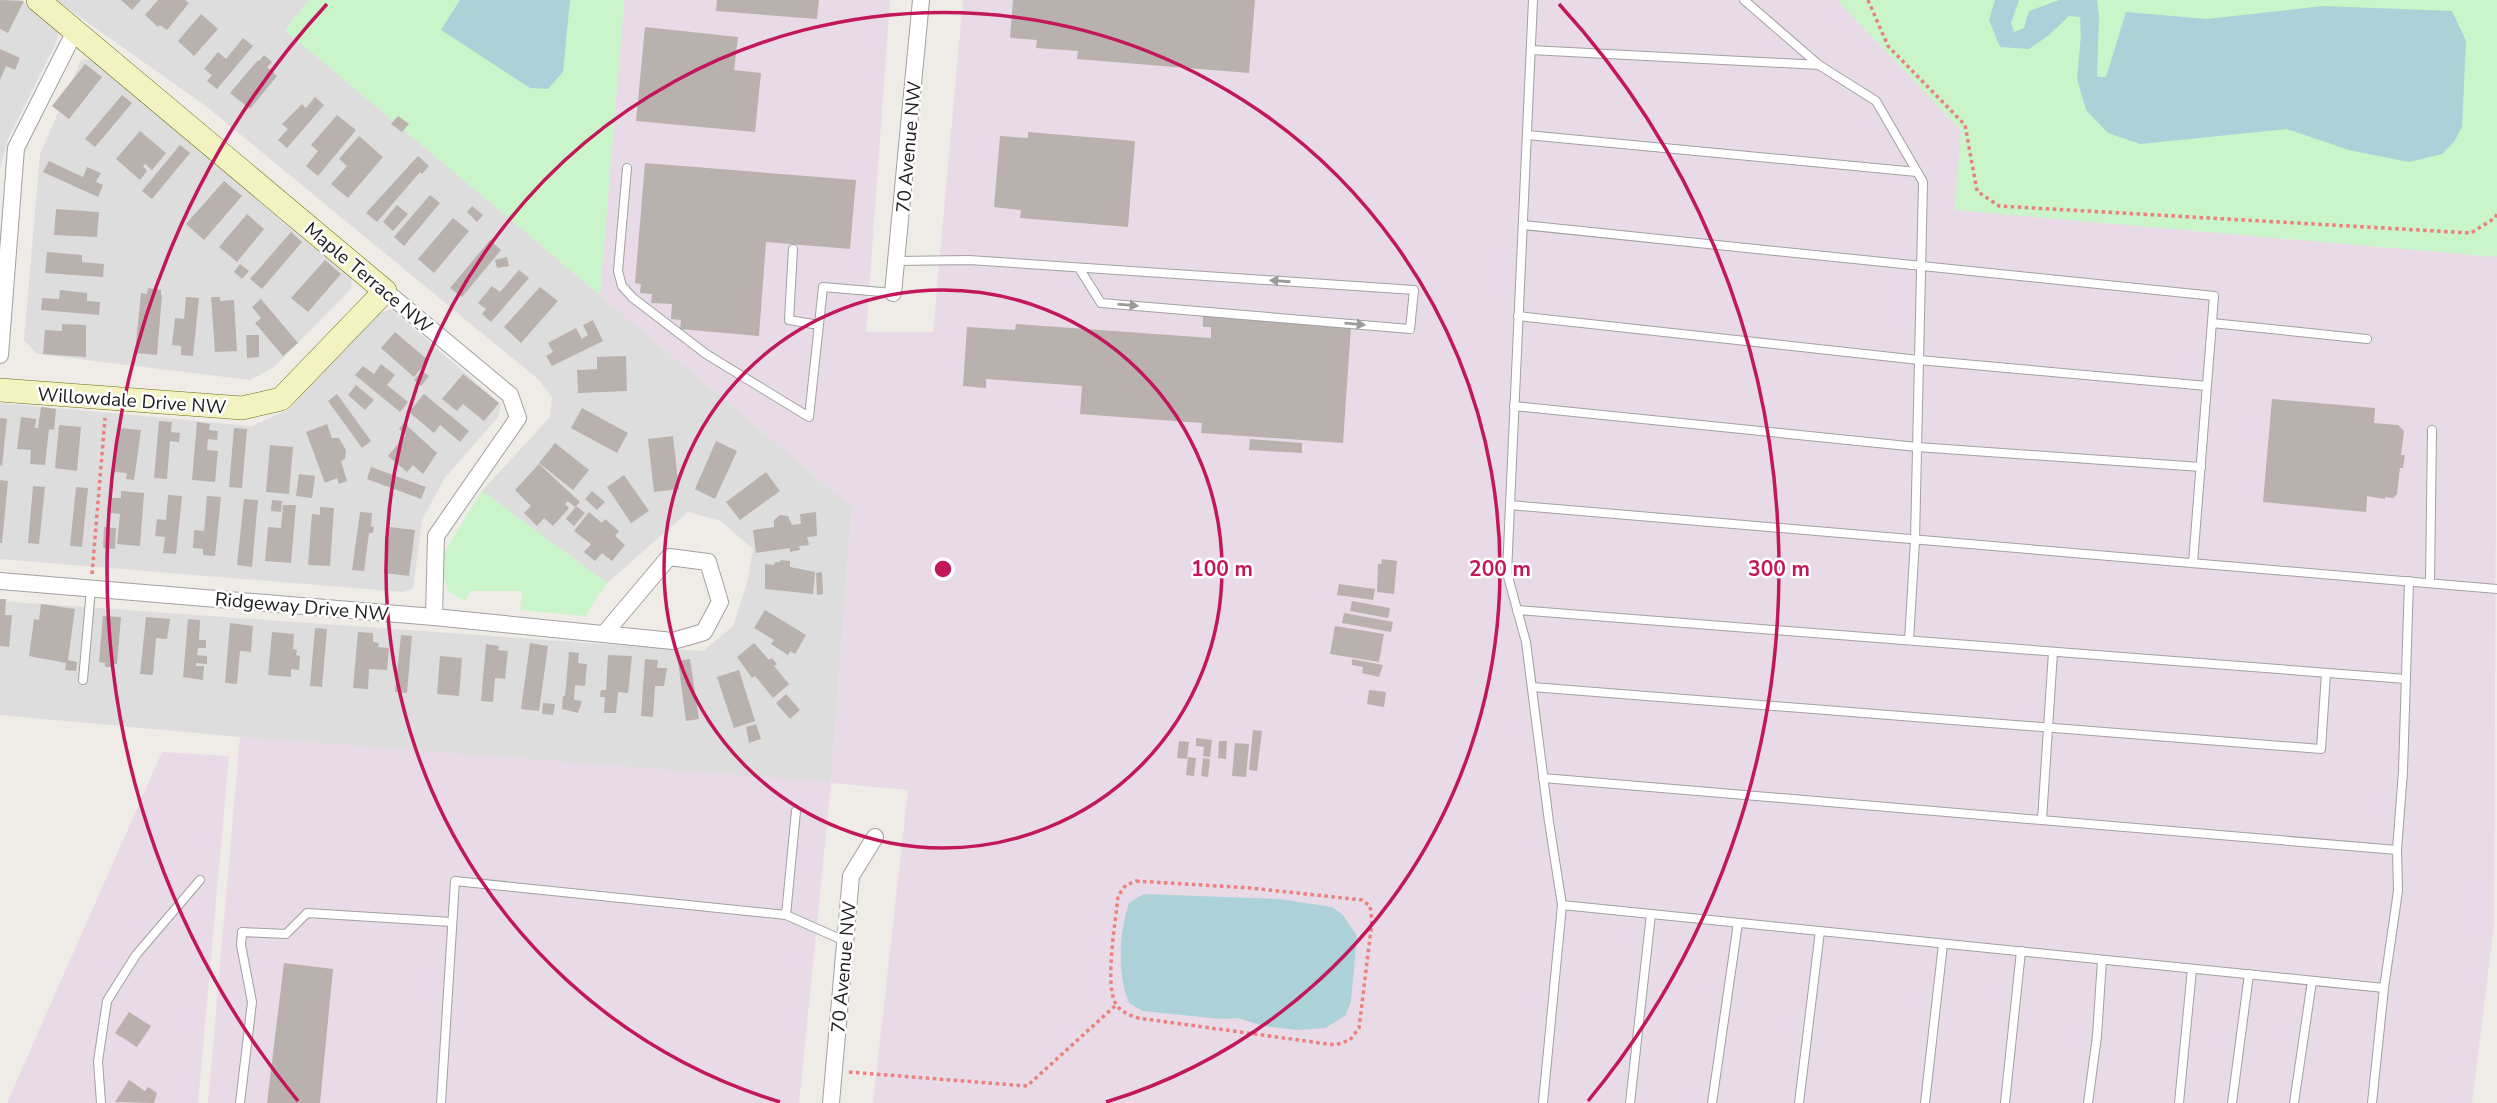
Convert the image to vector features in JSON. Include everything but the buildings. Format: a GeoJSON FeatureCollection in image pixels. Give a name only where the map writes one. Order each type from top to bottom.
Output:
{"type":"FeatureCollection","features":[{"type":"Feature","properties":{"kind":"street","name":"Maple Terrace NW"},"geometry":{"type":"LineString","coordinates":[[38,0],[510,395],[518,418],[436,536],[434,617]]}},
{"type":"Feature","properties":{"kind":"street","name":"70 Avenue NW"},"geometry":{"type":"LineString","coordinates":[[893,293],[921,0]]}},
{"type":"Feature","properties":{"kind":"street"},"geometry":{"type":"LineString","coordinates":[[0,355],[16,148],[75,31]]}},
{"type":"Feature","properties":{"kind":"street","name":"Willowdale Drive NW"},"geometry":{"type":"LineString","coordinates":[[0,390],[242,408],[282,399],[385,291]]}},
{"type":"Feature","properties":{"kind":"street","name":"Ridgeway Drive NW"},"geometry":{"type":"LineString","coordinates":[[0,581],[434,617],[673,641],[704,632],[720,602],[708,562],[669,557],[604,634]]}},
{"type":"Feature","properties":{"kind":"street","name":"70 Avenue NW"},"geometry":{"type":"LineString","coordinates":[[831,1103],[851,876],[875,837]]}},
{"type":"Feature","properties":{"kind":"lane"},"geometry":{"type":"LineString","coordinates":[[1533,0],[1507,573],[1526,642],[1562,905],[1543,1103]]}},
{"type":"Feature","properties":{"kind":"lane"},"geometry":{"type":"LineString","coordinates":[[1744,0],[1819,65],[1876,101],[1923,182],[1915,540],[1909,640]]}},
{"type":"Feature","properties":{"kind":"lane"},"geometry":{"type":"LineString","coordinates":[[1531,50],[1819,65]]}},
{"type":"Feature","properties":{"kind":"lane"},"geometry":{"type":"LineString","coordinates":[[1527,135],[1917,172]]}},
{"type":"Feature","properties":{"kind":"lane"},"geometry":{"type":"LineString","coordinates":[[627,168],[618,271],[622,286],[633,298],[706,354],[809,417],[823,287],[893,293]]}},
{"type":"Feature","properties":{"kind":"lane"},"geometry":{"type":"LineString","coordinates":[[1523,225],[2214,296],[2193,563]]}},
{"type":"Feature","properties":{"kind":"lane"},"geometry":{"type":"LineString","coordinates":[[793,249],[789,320],[819,325]]}},
{"type":"Feature","properties":{"kind":"lane"},"geometry":{"type":"LineString","coordinates":[[897,261],[969,261],[1079,268],[1413,290],[1410,329],[1101,303],[1079,268]]}},
{"type":"Feature","properties":{"kind":"lane"},"geometry":{"type":"LineString","coordinates":[[1518,316],[1919,360],[2207,386]]}},
{"type":"Feature","properties":{"kind":"lane"},"geometry":{"type":"LineString","coordinates":[[2212,323],[2367,338]]}},
{"type":"Feature","properties":{"kind":"lane"},"geometry":{"type":"LineString","coordinates":[[1514,406],[1917,447],[2201,467]]}},
{"type":"Feature","properties":{"kind":"lane"},"geometry":{"type":"LineString","coordinates":[[2430,583],[2432,430]]}},
{"type":"Feature","properties":{"kind":"lane"},"geometry":{"type":"LineString","coordinates":[[1510,505],[2497,589]]}},
{"type":"Feature","properties":{"kind":"lane"},"geometry":{"type":"LineString","coordinates":[[2372,1103],[2398,891],[2397,850],[2403,771],[2409,581]]}},
{"type":"Feature","properties":{"kind":"lane"},"geometry":{"type":"LineString","coordinates":[[83,680],[91,589]]}},
{"type":"Feature","properties":{"kind":"lane"},"geometry":{"type":"LineString","coordinates":[[1517,610],[2406,679]]}},
{"type":"Feature","properties":{"kind":"lane"},"geometry":{"type":"LineString","coordinates":[[2042,820],[2053,652]]}},
{"type":"Feature","properties":{"kind":"lane"},"geometry":{"type":"LineString","coordinates":[[1532,687],[2321,749],[2326,673]]}},
{"type":"Feature","properties":{"kind":"lane"},"geometry":{"type":"LineString","coordinates":[[1543,778],[2397,850]]}},
{"type":"Feature","properties":{"kind":"lane"},"geometry":{"type":"LineString","coordinates":[[786,915],[796,811]]}},
{"type":"Feature","properties":{"kind":"lane"},"geometry":{"type":"LineString","coordinates":[[101,1103],[98,1061],[107,1001],[136,955],[200,880]]}},
{"type":"Feature","properties":{"kind":"lane"},"geometry":{"type":"LineString","coordinates":[[441,1103],[455,881],[786,915],[845,941]]}},
{"type":"Feature","properties":{"kind":"lane"},"geometry":{"type":"LineString","coordinates":[[1562,905],[2384,988]]}},
{"type":"Feature","properties":{"kind":"lane"},"geometry":{"type":"LineString","coordinates":[[240,1103],[252,1002],[241,945],[242,932],[286,934],[307,914],[452,922]]}},
{"type":"Feature","properties":{"kind":"lane"},"geometry":{"type":"LineString","coordinates":[[1630,1103],[1651,914]]}},
{"type":"Feature","properties":{"kind":"lane"},"geometry":{"type":"LineString","coordinates":[[1712,1103],[1738,923]]}},
{"type":"Feature","properties":{"kind":"lane"},"geometry":{"type":"LineString","coordinates":[[1798,1103],[1821,931]]}},
{"type":"Feature","properties":{"kind":"lane"},"geometry":{"type":"LineString","coordinates":[[1925,1103],[1943,944]]}},
{"type":"Feature","properties":{"kind":"lane"},"geometry":{"type":"LineString","coordinates":[[2005,1103],[2021,951]]}},
{"type":"Feature","properties":{"kind":"lane"},"geometry":{"type":"LineString","coordinates":[[2088,1103],[2097,1036],[2102,960]]}},
{"type":"Feature","properties":{"kind":"lane"},"geometry":{"type":"LineString","coordinates":[[2179,1103],[2192,969]]}},
{"type":"Feature","properties":{"kind":"lane"},"geometry":{"type":"LineString","coordinates":[[2232,1103],[2249,974]]}},
{"type":"Feature","properties":{"kind":"lane"},"geometry":{"type":"LineString","coordinates":[[2294,1103],[2312,981]]}},
{"type":"Feature","properties":{"kind":"path"},"geometry":{"type":"LineString","coordinates":[[1868,0],[1888,46],[1965,125],[1977,191],[1998,206],[2471,233],[2497,214]]}},
{"type":"Feature","properties":{"kind":"path"},"geometry":{"type":"LineString","coordinates":[[91,589],[106,398]]}},
{"type":"Feature","properties":{"kind":"path"},"geometry":{"type":"LineString","coordinates":[[1136,881],[1346,896],[1362,900],[1370,906],[1372,921],[1363,1004],[1359,1028],[1350,1040],[1335,1045],[1314,1044],[1254,1033],[1138,1018],[1124,1013],[1116,1005],[1110,984],[1118,896],[1126,885],[1136,881]]}},
{"type":"Feature","properties":{"kind":"path"},"geometry":{"type":"LineString","coordinates":[[834,1071],[1027,1086],[1116,1005]]}},
{"type":"Feature","properties":{"kind":"shaded area"},"geometry":{"type":"Polygon","coordinates":[[[0,0],[21,0],[59,31],[56,43],[8,139],[0,168],[0,0]]]}},
{"type":"Feature","properties":{"kind":"shaded area"},"geometry":{"type":"Polygon","coordinates":[[[56,0],[309,0],[285,30],[852,507],[831,783],[240,737],[0,715],[0,601],[703,651],[733,626],[747,583],[753,549],[721,521],[688,512],[607,583],[482,491],[550,417],[552,397],[539,380],[207,107],[56,0]]]}},
{"type":"Feature","properties":{"kind":"shaded area"},"geometry":{"type":"Polygon","coordinates":[[[624,0],[890,0],[866,332],[933,332],[963,0],[1837,0],[1961,130],[1955,210],[2497,257],[2494,925],[2472,1103],[873,1103],[908,790],[831,783],[799,1103],[208,1103],[240,737],[831,782],[852,507],[600,295],[624,0]]]}},
{"type":"Feature","properties":{"kind":"shaded area"},"geometry":{"type":"Polygon","coordinates":[[[98,59],[352,272],[351,289],[274,367],[250,380],[37,354],[24,340],[40,154],[81,60],[98,59]]]}},
{"type":"Feature","properties":{"kind":"shaded area"},"geometry":{"type":"Polygon","coordinates":[[[391,309],[501,404],[498,417],[444,479],[422,520],[413,589],[403,592],[0,559],[0,403],[252,426],[288,410],[372,316],[391,309]]]}},
{"type":"Feature","properties":{"kind":"shaded area"},"geometry":{"type":"Polygon","coordinates":[[[162,752],[229,756],[198,1103],[7,1103],[162,752]]]}},
{"type":"Feature","properties":{"kind":"green space"},"geometry":{"type":"Polygon","coordinates":[[[309,0],[624,0],[600,295],[285,30],[309,0]]]}},
{"type":"Feature","properties":{"kind":"green space"},"geometry":{"type":"Polygon","coordinates":[[[1837,0],[2497,0],[2497,257],[1955,210],[1961,130],[1837,0]]]}},
{"type":"Feature","properties":{"kind":"green space"},"geometry":{"type":"Polygon","coordinates":[[[482,491],[607,583],[585,616],[520,610],[522,591],[471,591],[465,601],[448,591],[442,556],[482,491]]]}},
{"type":"Feature","properties":{"kind":"water"},"geometry":{"type":"Polygon","coordinates":[[[460,0],[570,0],[563,72],[548,89],[530,88],[441,30],[460,0]]]}},
{"type":"Feature","properties":{"kind":"water"},"geometry":{"type":"Polygon","coordinates":[[[1995,0],[2019,0],[2011,23],[2014,32],[2024,28],[2029,11],[2059,0],[2097,0],[2097,77],[2106,77],[2126,12],[2207,19],[2323,6],[2452,11],[2466,41],[2462,127],[2454,142],[2442,154],[2409,162],[2349,150],[2287,129],[2140,144],[2108,133],[2086,110],[2077,79],[2080,17],[2069,16],[2029,49],[2000,47],[1989,20],[1995,0]]]}},
{"type":"Feature","properties":{"kind":"water"},"geometry":{"type":"Polygon","coordinates":[[[1144,894],[1279,899],[1332,907],[1343,915],[1357,936],[1351,1001],[1345,1016],[1325,1028],[1297,1030],[1264,1026],[1237,1018],[1221,1019],[1143,1011],[1129,1003],[1121,966],[1123,927],[1129,903],[1144,894]]]}}]}
